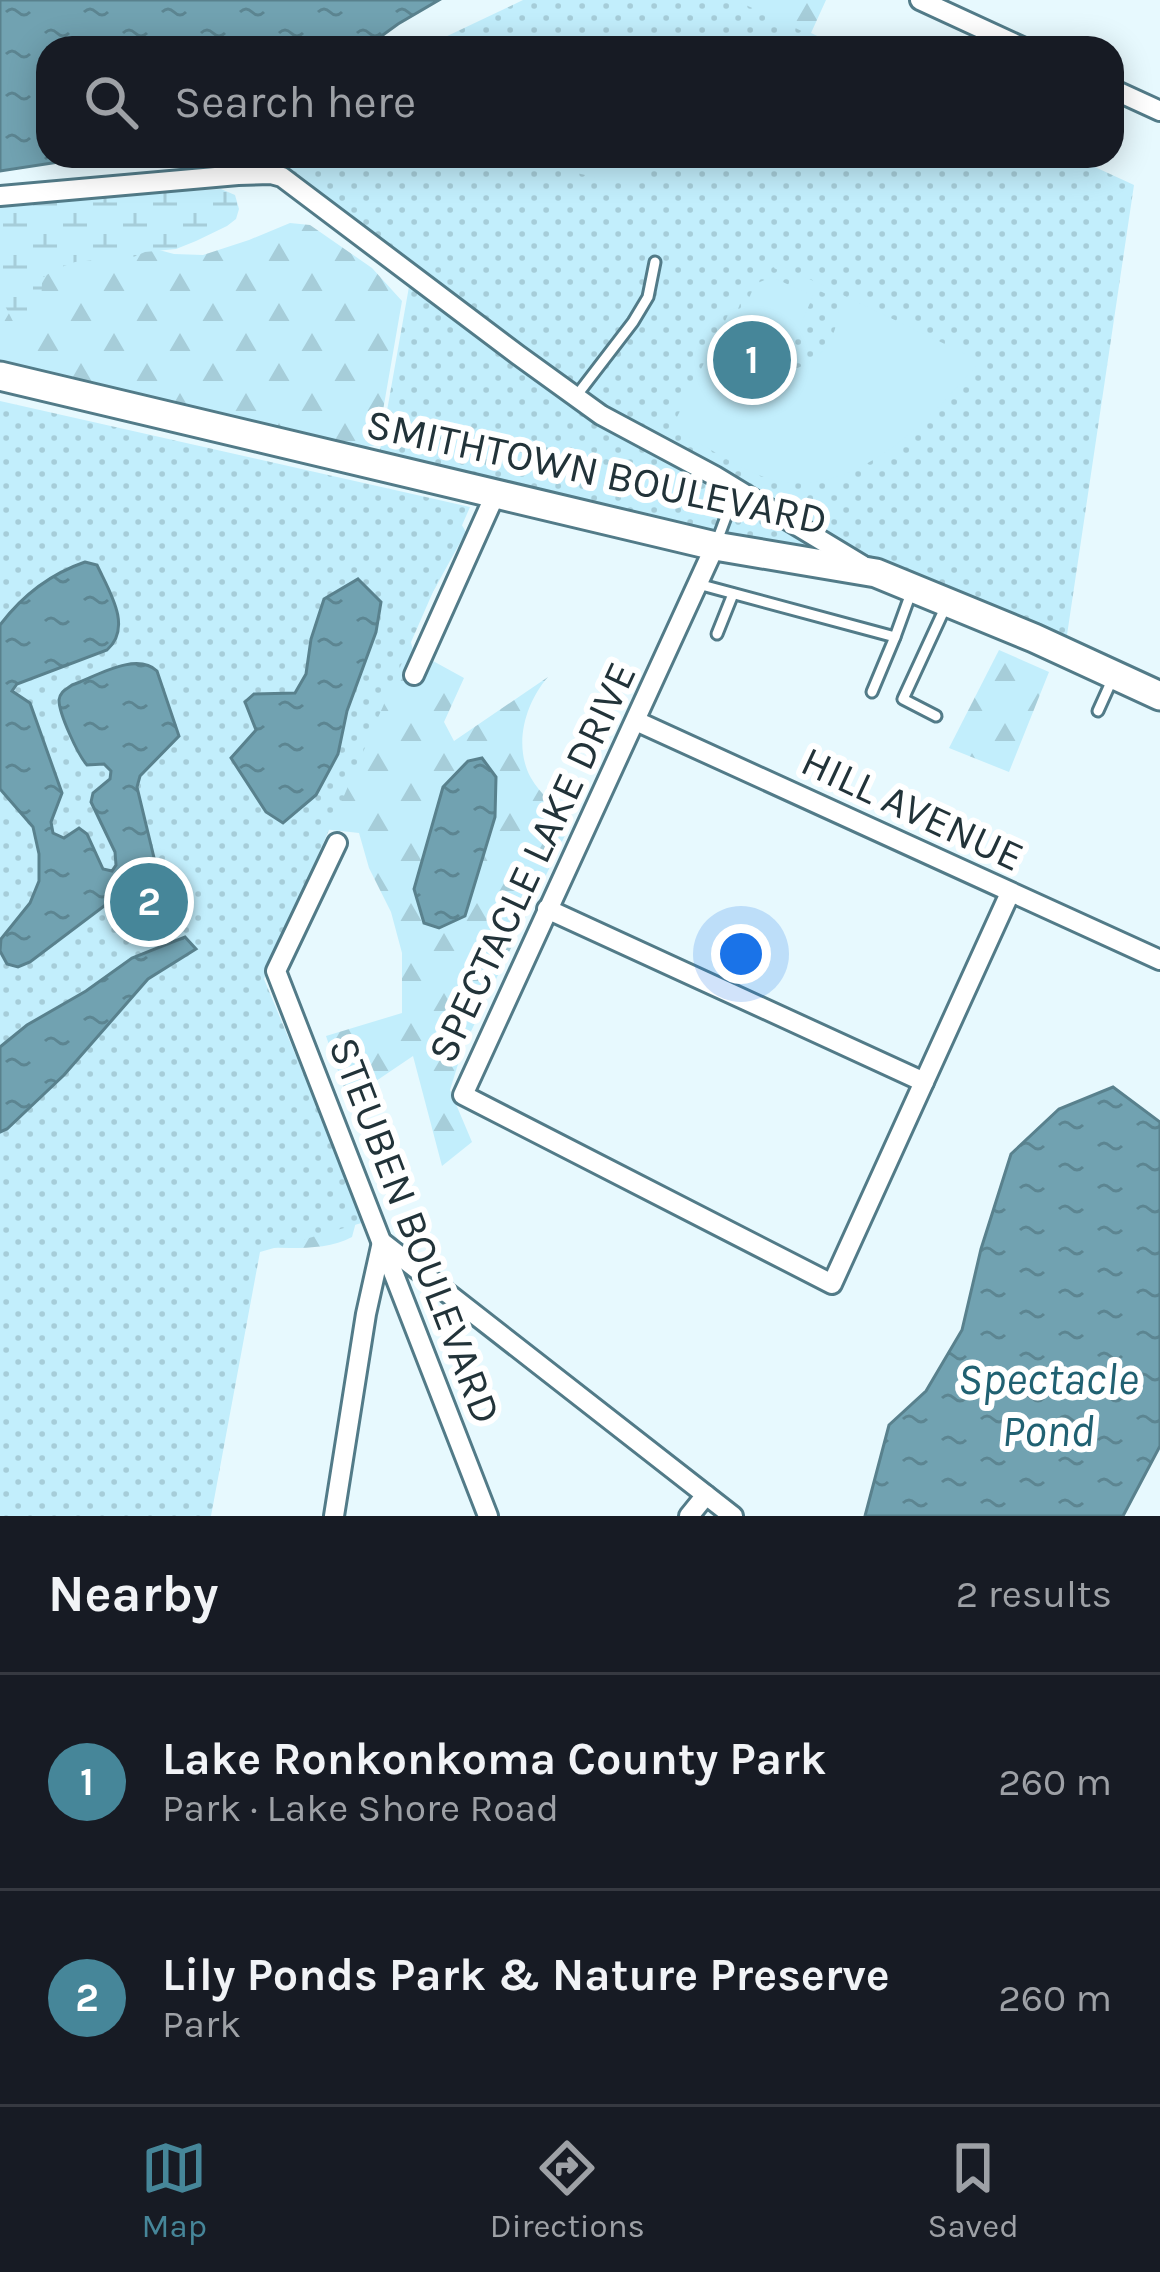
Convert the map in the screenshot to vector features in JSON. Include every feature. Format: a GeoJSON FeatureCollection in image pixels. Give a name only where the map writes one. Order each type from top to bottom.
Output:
{"type":"FeatureCollection","features":[{"type":"Feature","properties":{"kind":"main road","name":"SMITHTOWN BOULEVARD"},"geometry":{"type":"LineString","coordinates":[[0,376],[715,546],[876,573],[1160,696]]}},
{"type":"Feature","properties":{"kind":"street"},"geometry":{"type":"LineString","coordinates":[[920,0],[998,36]]}},
{"type":"Feature","properties":{"kind":"street"},"geometry":{"type":"LineString","coordinates":[[1124,94],[1160,111]]}},
{"type":"Feature","properties":{"kind":"street"},"geometry":{"type":"LineString","coordinates":[[0,196],[238,175],[282,177],[602,415],[876,573]]}},
{"type":"Feature","properties":{"kind":"street"},"geometry":{"type":"LineString","coordinates":[[414,675],[495,495]]}},
{"type":"Feature","properties":{"kind":"street","name":"SPECTACLE LAKE DRIVE"},"geometry":{"type":"LineString","coordinates":[[715,546],[464,1095],[832,1284],[1010,893]]}},
{"type":"Feature","properties":{"kind":"street","name":"HILL AVENUE"},"geometry":{"type":"LineString","coordinates":[[637,721],[1160,960]]}},
{"type":"Feature","properties":{"kind":"street","name":"STEUBEN BOULEVARD"},"geometry":{"type":"LineString","coordinates":[[337,843],[276,971],[488,1516]]}},
{"type":"Feature","properties":{"kind":"street"},"geometry":{"type":"LineString","coordinates":[[548,909],[924,1082]]}},
{"type":"Feature","properties":{"kind":"street"},"geometry":{"type":"LineString","coordinates":[[334,1516],[382,1242],[733,1516]]}},
{"type":"Feature","properties":{"kind":"street"},"geometry":{"type":"LineString","coordinates":[[689,1516],[706,1495]]}},
{"type":"Feature","properties":{"kind":"lane"},"geometry":{"type":"LineString","coordinates":[[575,396],[634,322],[648,297],[656,262]]}},
{"type":"Feature","properties":{"kind":"lane"},"geometry":{"type":"LineString","coordinates":[[715,546],[736,489]]}},
{"type":"Feature","properties":{"kind":"lane"},"geometry":{"type":"LineString","coordinates":[[698,584],[895,637]]}},
{"type":"Feature","properties":{"kind":"lane"},"geometry":{"type":"LineString","coordinates":[[872,692],[913,588]]}},
{"type":"Feature","properties":{"kind":"lane"},"geometry":{"type":"LineString","coordinates":[[717,634],[733,594]]}},
{"type":"Feature","properties":{"kind":"lane"},"geometry":{"type":"LineString","coordinates":[[937,716],[903,699],[948,602]]}},
{"type":"Feature","properties":{"kind":"lane"},"geometry":{"type":"LineString","coordinates":[[1098,710],[1114,675]]}},
{"type":"Feature","properties":{"kind":"green space"},"geometry":{"type":"Polygon","coordinates":[[[523,0],[735,0],[812,36],[447,36],[523,0]]]}},
{"type":"Feature","properties":{"kind":"green space"},"geometry":{"type":"Polygon","coordinates":[[[655,0],[826,0],[811,33],[817,36],[719,36],[655,0]]]}},
{"type":"Feature","properties":{"kind":"green space"},"geometry":{"type":"Polygon","coordinates":[[[281,168],[1097,168],[1134,185],[1067,635],[830,556],[379,456],[413,264],[281,168]]]}},
{"type":"Feature","properties":{"kind":"green space"},"geometry":{"type":"Polygon","coordinates":[[[573,168],[642,168],[638,187],[572,172],[573,168]]]}},
{"type":"Feature","properties":{"kind":"green space"},"geometry":{"type":"Polygon","coordinates":[[[221,189],[235,195],[239,209],[227,226],[176,249],[145,252],[117,264],[97,260],[56,269],[42,278],[31,331],[27,338],[20,335],[0,296],[0,202],[221,189]]]}},
{"type":"Feature","properties":{"kind":"green space"},"geometry":{"type":"Polygon","coordinates":[[[24,214],[174,254],[203,255],[290,223],[310,225],[372,268],[402,301],[377,445],[361,448],[0,364],[0,223],[24,214]]]}},
{"type":"Feature","properties":{"kind":"green space"},"geometry":{"type":"Polygon","coordinates":[[[776,263],[974,358],[976,366],[913,431],[861,467],[804,483],[774,480],[741,466],[682,434],[676,419],[743,285],[747,286],[724,345],[748,366],[778,372],[794,369],[821,353],[831,339],[840,301],[774,268],[776,263]]]}},
{"type":"Feature","properties":{"kind":"green space"},"geometry":{"type":"Polygon","coordinates":[[[772,277],[813,296],[791,347],[747,329],[740,320],[755,284],[772,277]]]}},
{"type":"Feature","properties":{"kind":"green space"},"geometry":{"type":"Polygon","coordinates":[[[0,401],[470,507],[264,979],[365,1222],[260,1252],[211,1516],[0,1516],[0,401]]]}},
{"type":"Feature","properties":{"kind":"green space"},"geometry":{"type":"Polygon","coordinates":[[[454,512],[466,532],[409,635],[413,650],[464,678],[444,722],[454,741],[548,677],[528,712],[523,752],[535,784],[571,823],[463,1048],[450,1090],[472,1142],[442,1166],[413,1056],[348,1100],[326,1036],[402,1013],[402,953],[359,833],[323,829],[263,950],[260,991],[356,1222],[352,1237],[318,1247],[256,1248],[0,1516],[0,1166],[454,512]]]}},
{"type":"Feature","properties":{"kind":"green space"},"geometry":{"type":"Polygon","coordinates":[[[999,650],[1049,672],[1009,772],[949,748],[999,650]]]}},
{"type":"Feature","properties":{"kind":"water"},"geometry":{"type":"Polygon","coordinates":[[[0,0],[439,0],[382,36],[36,36],[36,165],[0,171],[0,0]]]}},
{"type":"Feature","properties":{"kind":"water"},"geometry":{"type":"Polygon","coordinates":[[[85,562],[97,565],[112,597],[118,620],[115,641],[107,650],[17,684],[12,691],[30,703],[62,793],[51,822],[53,833],[64,838],[79,828],[87,834],[103,869],[112,871],[116,865],[115,852],[91,802],[111,771],[104,764],[87,765],[79,753],[60,706],[65,690],[115,668],[148,666],[157,671],[179,736],[140,776],[137,787],[156,866],[137,896],[116,897],[18,967],[7,964],[0,951],[1,939],[30,903],[39,881],[39,854],[33,827],[0,789],[0,625],[38,587],[85,562]]]}},
{"type":"Feature","properties":{"kind":"water"},"geometry":{"type":"Polygon","coordinates":[[[358,579],[381,602],[376,632],[347,711],[338,754],[316,795],[283,823],[266,812],[231,758],[256,730],[245,702],[254,694],[295,693],[306,674],[324,599],[358,579]]]}},
{"type":"Feature","properties":{"kind":"water"},"geometry":{"type":"Polygon","coordinates":[[[482,758],[496,777],[495,817],[465,916],[439,928],[424,923],[414,889],[443,787],[468,761],[482,758]]]}},
{"type":"Feature","properties":{"kind":"water"},"geometry":{"type":"Polygon","coordinates":[[[185,937],[196,949],[148,979],[64,1075],[0,1132],[0,1047],[132,958],[185,937]]]}},
{"type":"Feature","properties":{"kind":"water","name":"Spectacle Pond"},"geometry":{"type":"Polygon","coordinates":[[[1113,1087],[1160,1122],[1160,1446],[1123,1516],[865,1516],[889,1425],[926,1391],[962,1330],[1011,1154],[1059,1109],[1113,1087]]]}},
{"type":"Feature","properties":{"kind":"place","name":"Lake Ronkonkoma County Park"},"geometry":{"type":"Point","coordinates":[752,360]}},
{"type":"Feature","properties":{"kind":"place","name":"Lily Ponds Park & Nature Preserve"},"geometry":{"type":"Point","coordinates":[149,902]}}]}
